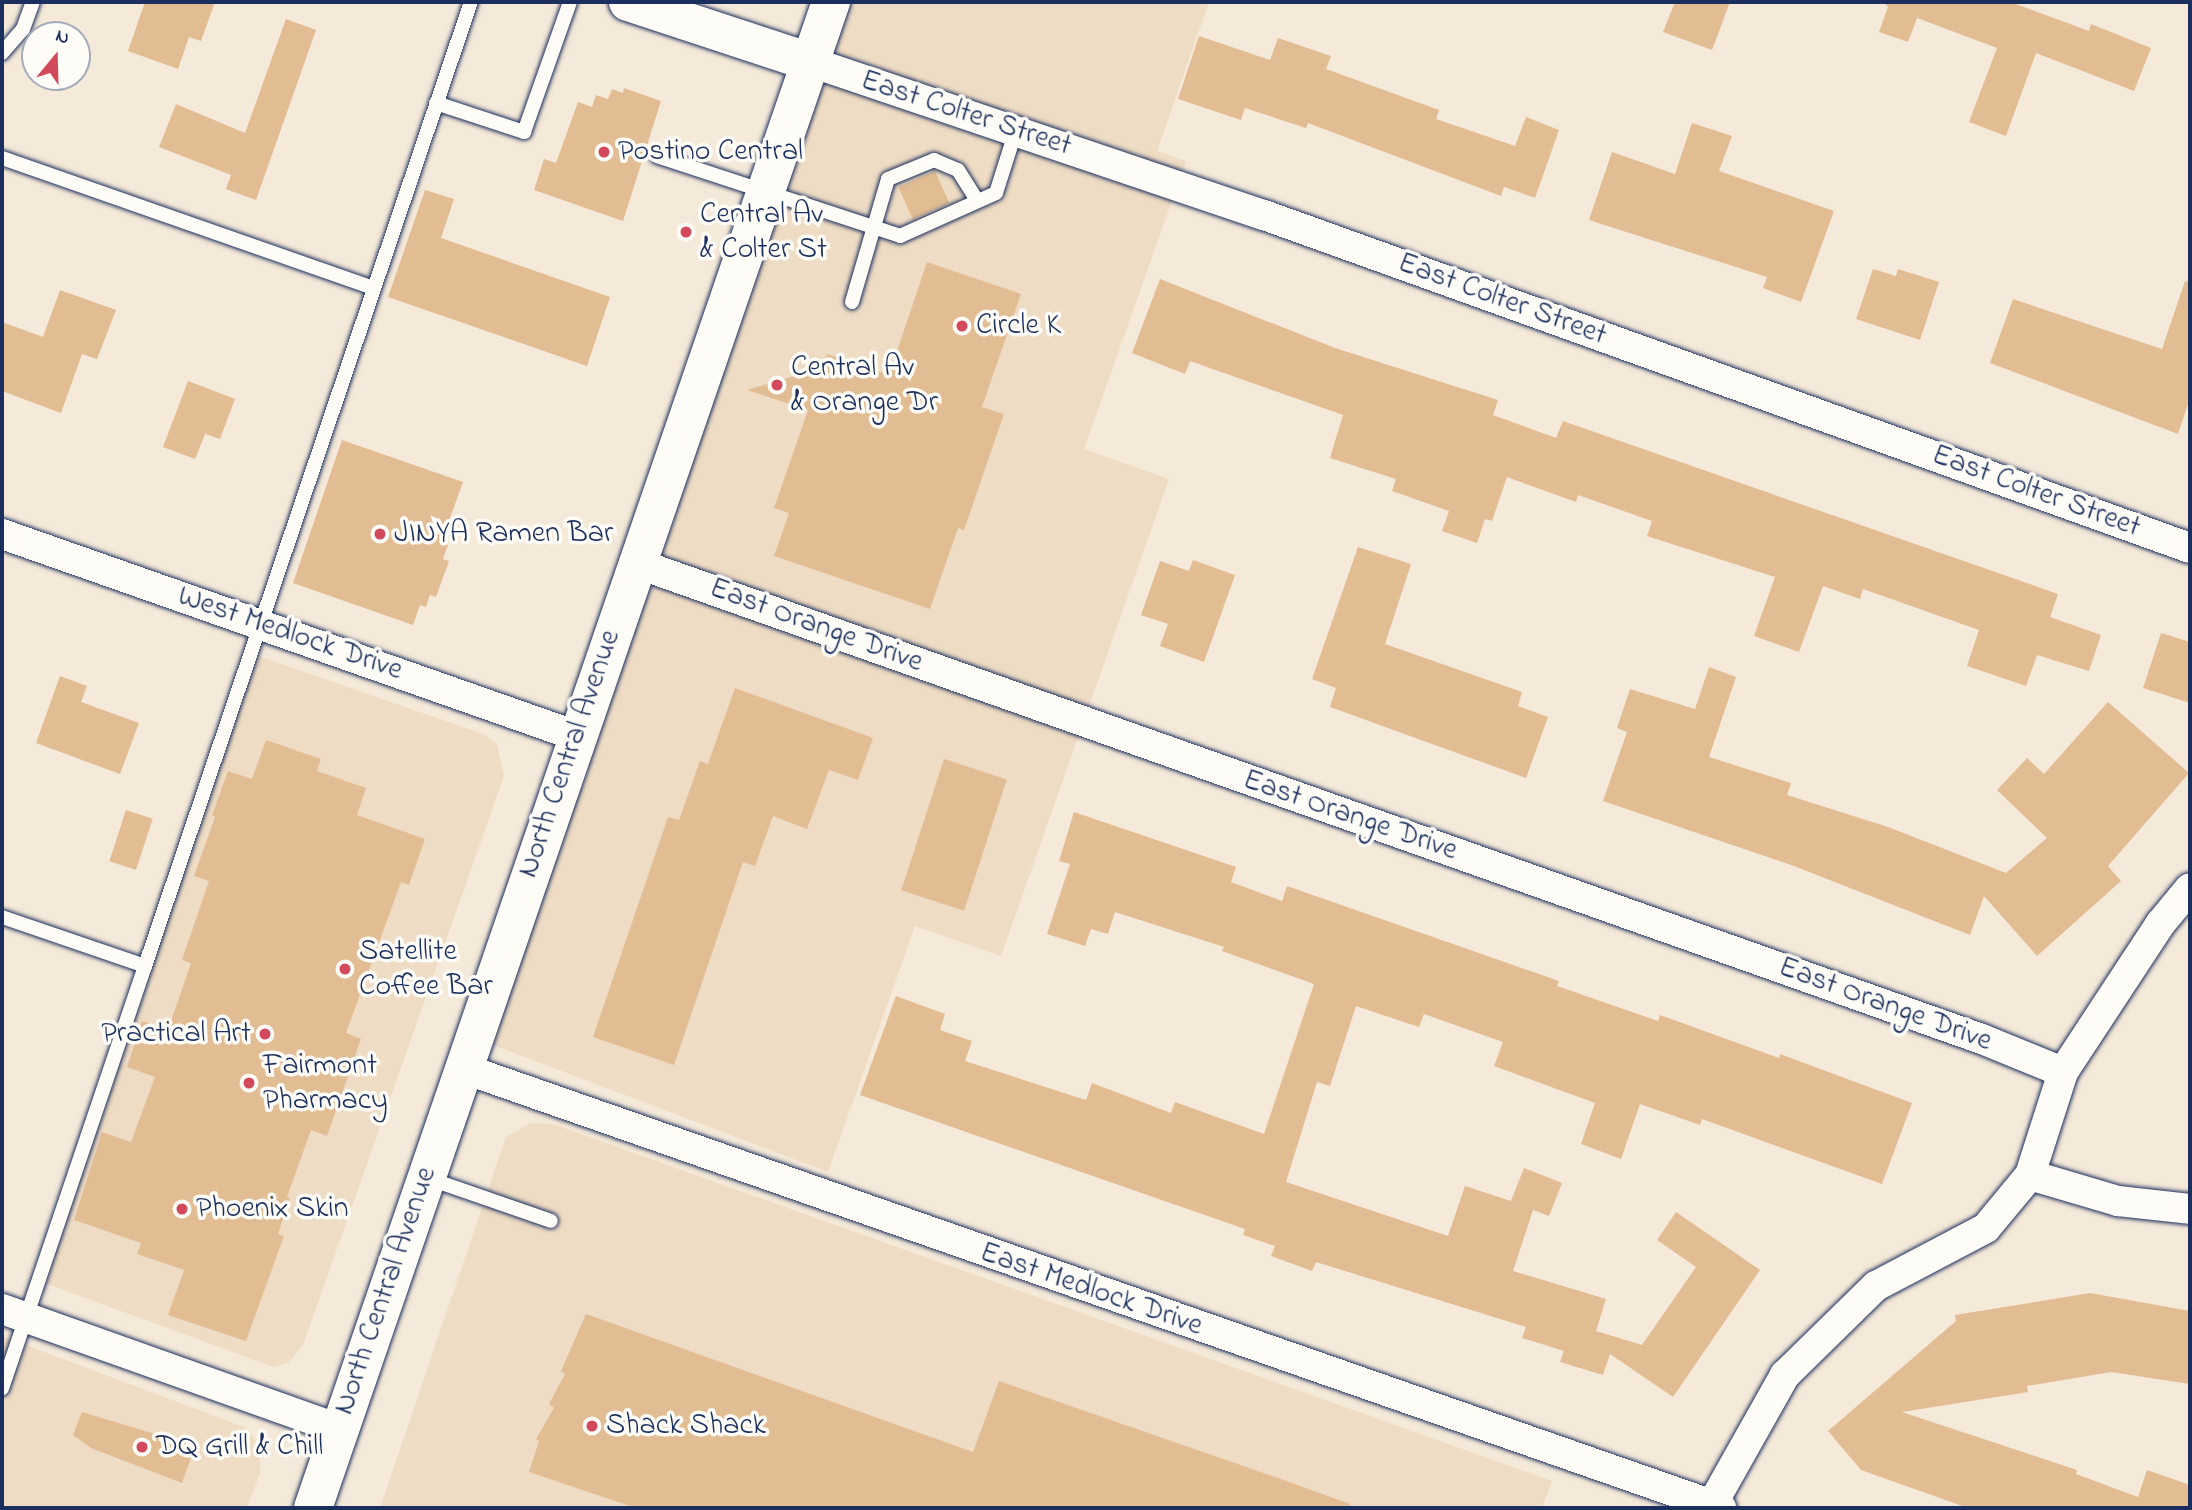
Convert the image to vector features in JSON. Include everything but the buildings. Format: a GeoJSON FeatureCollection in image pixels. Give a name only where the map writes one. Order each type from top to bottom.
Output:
{"type":"FeatureCollection","features":[{"type":"Feature","properties":{"kind":"main road"},"geometry":{"type":"LineString","coordinates":[[628,2],[811,62]]}},
{"type":"Feature","properties":{"kind":"main road","name":"North Central Avenue"},"geometry":{"type":"LineString","coordinates":[[313,1508],[461,1068],[831,2]]}},
{"type":"Feature","properties":{"kind":"street","name":"East Colter Street"},"geometry":{"type":"LineString","coordinates":[[811,62],[1264,215],[2190,548]]}},
{"type":"Feature","properties":{"kind":"street","name":"West Medlock Drive"},"geometry":{"type":"LineString","coordinates":[[2,534],[577,736]]}},
{"type":"Feature","properties":{"kind":"street","name":"East Orange Drive"},"geometry":{"type":"LineString","coordinates":[[636,563],[1982,1039],[2063,1072]]}},
{"type":"Feature","properties":{"kind":"street"},"geometry":{"type":"LineString","coordinates":[[1714,1507],[1785,1375],[1876,1286],[1986,1228],[2030,1175],[2063,1072],[2161,923],[2190,888]]}},
{"type":"Feature","properties":{"kind":"street","name":"East Medlock Drive"},"geometry":{"type":"LineString","coordinates":[[461,1068],[1714,1507]]}},
{"type":"Feature","properties":{"kind":"street"},"geometry":{"type":"LineString","coordinates":[[2030,1175],[2118,1201],[2190,1209]]}},
{"type":"Feature","properties":{"kind":"street"},"geometry":{"type":"LineString","coordinates":[[14,1313],[339,1429]]}},
{"type":"Feature","properties":{"kind":"lane"},"geometry":{"type":"LineString","coordinates":[[2,53],[23,29],[33,2]]}},
{"type":"Feature","properties":{"kind":"lane"},"geometry":{"type":"LineString","coordinates":[[2,1388],[14,1313],[145,967],[471,2]]}},
{"type":"Feature","properties":{"kind":"lane"},"geometry":{"type":"LineString","coordinates":[[436,103],[524,132],[570,2]]}},
{"type":"Feature","properties":{"kind":"lane"},"geometry":{"type":"LineString","coordinates":[[657,156],[900,236],[996,193],[1016,130]]}},
{"type":"Feature","properties":{"kind":"lane"},"geometry":{"type":"LineString","coordinates":[[2,158],[373,288]]}},
{"type":"Feature","properties":{"kind":"lane"},"geometry":{"type":"LineString","coordinates":[[852,302],[888,179],[934,160],[958,170],[977,201]]}},
{"type":"Feature","properties":{"kind":"lane"},"geometry":{"type":"LineString","coordinates":[[2,917],[145,967]]}},
{"type":"Feature","properties":{"kind":"lane"},"geometry":{"type":"LineString","coordinates":[[425,1178],[551,1221]]}},
{"type":"Feature","properties":{"kind":"shaded area"},"geometry":{"type":"Polygon","coordinates":[[[833,2],[1209,2],[1157,151],[1186,161],[1084,449],[1169,479],[1001,956],[915,926],[828,1172],[472,1037],[833,2]]]}},
{"type":"Feature","properties":{"kind":"shaded area"},"geometry":{"type":"Polygon","coordinates":[[[250,653],[483,734],[497,744],[504,776],[303,1345],[289,1362],[274,1367],[39,1281],[250,653]]]}},
{"type":"Feature","properties":{"kind":"shaded area"},"geometry":{"type":"Polygon","coordinates":[[[531,1123],[553,1124],[1552,1481],[1542,1508],[380,1508],[506,1137],[531,1123]]]}},
{"type":"Feature","properties":{"kind":"shaded area"},"geometry":{"type":"Polygon","coordinates":[[[4,1337],[244,1427],[257,1442],[260,1455],[260,1473],[247,1508],[2,1508],[4,1337]]]}},
{"type":"Feature","properties":{"kind":"place","name":"Postino Central"},"geometry":{"type":"Point","coordinates":[604,152]}},
{"type":"Feature","properties":{"kind":"place","name":"Central Av & Colter St"},"geometry":{"type":"Point","coordinates":[686,232]}},
{"type":"Feature","properties":{"kind":"place","name":"Circle K"},"geometry":{"type":"Point","coordinates":[962,326]}},
{"type":"Feature","properties":{"kind":"place","name":"Central Av & Orange Dr"},"geometry":{"type":"Point","coordinates":[777,385]}},
{"type":"Feature","properties":{"kind":"place","name":"JINYA Ramen Bar"},"geometry":{"type":"Point","coordinates":[380,534]}},
{"type":"Feature","properties":{"kind":"place","name":"Satellite Coffee Bar"},"geometry":{"type":"Point","coordinates":[345,969]}},
{"type":"Feature","properties":{"kind":"place","name":"Practical Art"},"geometry":{"type":"Point","coordinates":[265,1034]}},
{"type":"Feature","properties":{"kind":"place","name":"Fairmont Pharmacy"},"geometry":{"type":"Point","coordinates":[249,1083]}},
{"type":"Feature","properties":{"kind":"place","name":"Phoenix Skin"},"geometry":{"type":"Point","coordinates":[182,1209]}},
{"type":"Feature","properties":{"kind":"place","name":"Shack Shack"},"geometry":{"type":"Point","coordinates":[592,1426]}},
{"type":"Feature","properties":{"kind":"place","name":"DQ Grill & Chill"},"geometry":{"type":"Point","coordinates":[142,1447]}}]}
